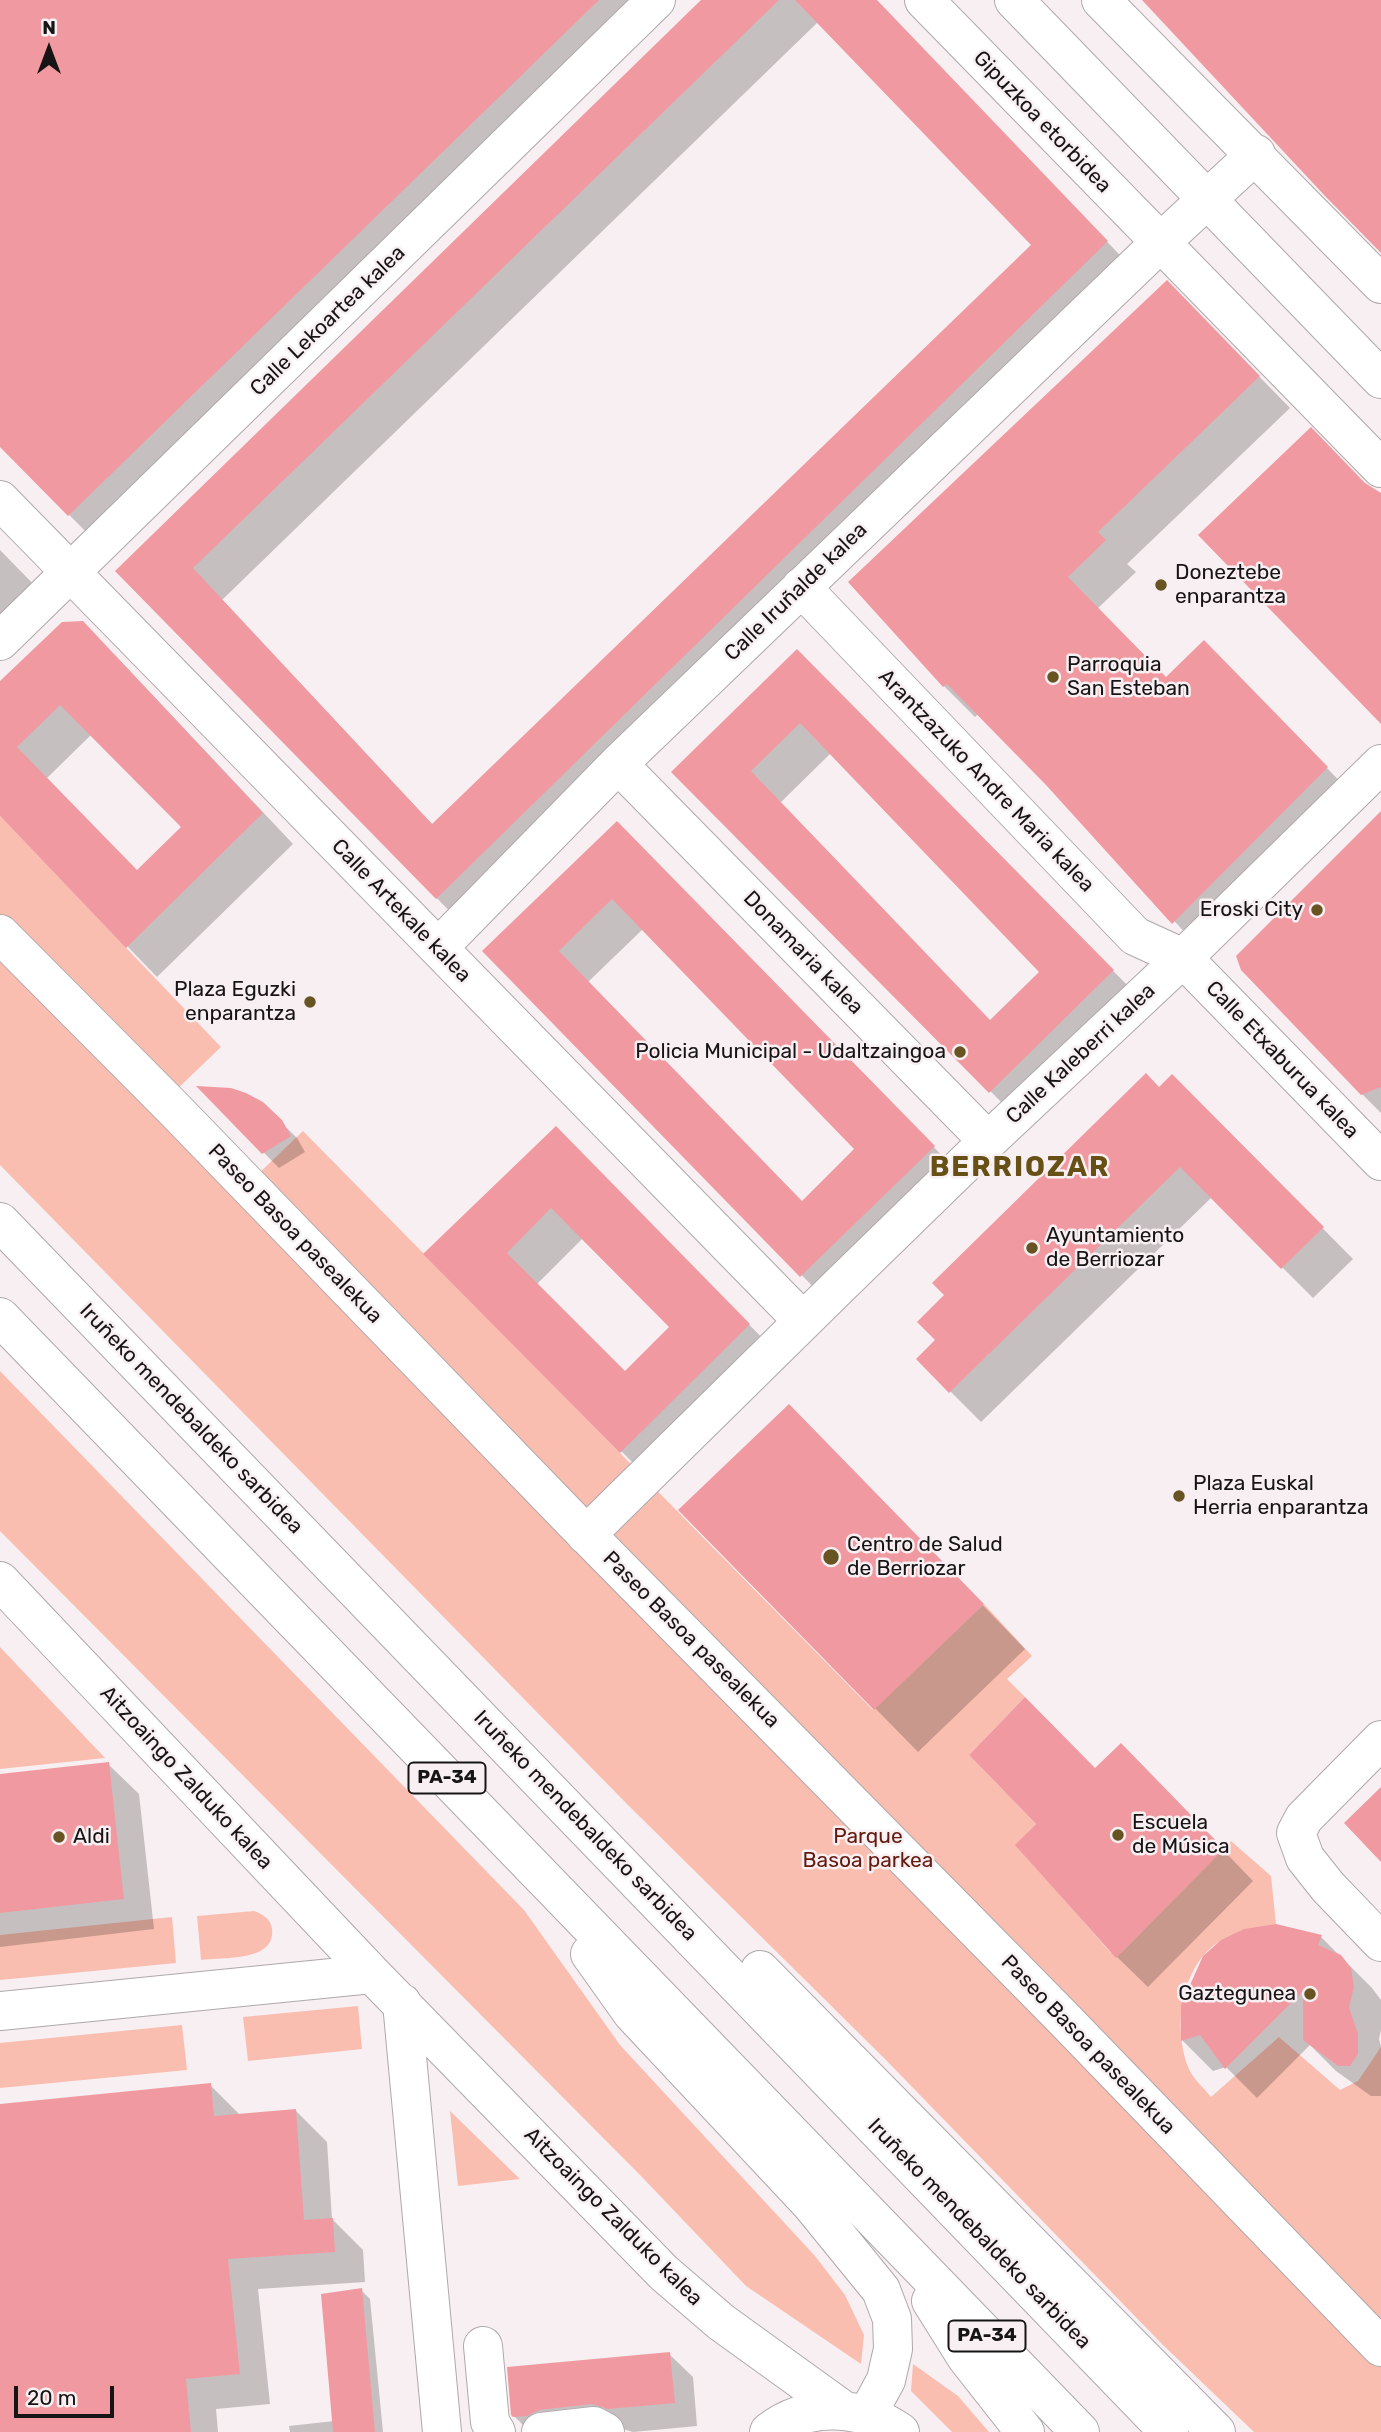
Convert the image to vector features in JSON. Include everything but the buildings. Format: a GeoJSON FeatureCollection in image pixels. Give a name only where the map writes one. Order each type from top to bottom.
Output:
{"type":"FeatureCollection","features":[{"type":"Feature","properties":{"kind":"main road","name":"Calle Lekoartea kalea"},"geometry":{"type":"LineString","coordinates":[[0,640],[656,0]]}},
{"type":"Feature","properties":{"kind":"main road","name":"Gipuzkoa etorbidea"},"geometry":{"type":"LineString","coordinates":[[924,0],[1381,468]]}},
{"type":"Feature","properties":{"kind":"main road"},"geometry":{"type":"LineString","coordinates":[[1014,0],[1381,379]]}},
{"type":"Feature","properties":{"kind":"main road"},"geometry":{"type":"LineString","coordinates":[[1101,0],[1256,154],[1381,284]]}},
{"type":"Feature","properties":{"kind":"main road"},"geometry":{"type":"LineString","coordinates":[[1160,243],[1256,154]]}},
{"type":"Feature","properties":{"kind":"main road","name":"Calle Iruñalde kalea"},"geometry":{"type":"LineString","coordinates":[[438,948],[618,764],[1160,243]]}},
{"type":"Feature","properties":{"kind":"main road","name":"Calle Artekale kalea"},"geometry":{"type":"LineString","coordinates":[[0,500],[803,1321]]}},
{"type":"Feature","properties":{"kind":"main road","name":"Arantzazuko Andre Maria kalea"},"geometry":{"type":"LineString","coordinates":[[801,587],[1135,936],[1183,958]]}},
{"type":"Feature","properties":{"kind":"main road","name":"Donamaria kalea"},"geometry":{"type":"LineString","coordinates":[[618,764],[988,1141]]}},
{"type":"Feature","properties":{"kind":"main road","name":"Calle Kaleberri kalea"},"geometry":{"type":"LineString","coordinates":[[586,1535],[988,1141],[1183,958],[1381,764]]}},
{"type":"Feature","properties":{"kind":"main road","name":"Paseo Basoa pasealekua"},"geometry":{"type":"LineString","coordinates":[[0,934],[586,1535],[1063,2018],[1381,2347]]}},
{"type":"Feature","properties":{"kind":"main road","name":"Calle Etxaburua kalea"},"geometry":{"type":"LineString","coordinates":[[1183,958],[1381,1161]]}},
{"type":"Feature","properties":{"kind":"main road","name":"Iruñeko mendebaldeko sarbidea"},"geometry":{"type":"LineString","coordinates":[[0,1222],[1169,2432]]}},
{"type":"Feature","properties":{"kind":"main road","name":"PA-34"},"geometry":{"type":"LineString","coordinates":[[0,1318],[1080,2432]]}},
{"type":"Feature","properties":{"kind":"main road","name":"Aitzoaingo Zalduko kalea"},"geometry":{"type":"LineString","coordinates":[[0,1581],[372,1974],[664,2273],[722,2322],[870,2419]]}},
{"type":"Feature","properties":{"kind":"main road"},"geometry":{"type":"LineString","coordinates":[[354,1587],[727,1936],[1216,2432]]}},
{"type":"Feature","properties":{"kind":"main road"},"geometry":{"type":"LineString","coordinates":[[1381,1740],[1304,1818],[1296,1833],[1305,1858],[1328,1887],[1381,1942]]}},
{"type":"Feature","properties":{"kind":"main road"},"geometry":{"type":"LineString","coordinates":[[513,1847],[632,2013],[811,2204],[881,2290],[892,2319],[893,2349],[886,2380],[870,2419],[809,2413],[778,2425],[769,2432]]}},
{"type":"Feature","properties":{"kind":"main road"},"geometry":{"type":"LineString","coordinates":[[0,2011],[372,1974]]}},
{"type":"Feature","properties":{"kind":"main road"},"geometry":{"type":"LineString","coordinates":[[402,2003],[442,2432]]}},
{"type":"Feature","properties":{"kind":"main road"},"geometry":{"type":"LineString","coordinates":[[894,2239],[966,2357],[1025,2432]]}},
{"type":"Feature","properties":{"kind":"main road"},"geometry":{"type":"LineString","coordinates":[[483,2346],[490,2422],[496,2432]]}},
{"type":"Feature","properties":{"kind":"main road"},"geometry":{"type":"LineString","coordinates":[[541,2432],[594,2426],[605,2432]]}},
{"type":"Feature","properties":{"kind":"green space","name":"Parque Basoa parkea"},"geometry":{"type":"Polygon","coordinates":[[[0,816],[221,1047],[174,1092],[256,1176],[303,1131],[873,1710],[984,1604],[1032,1656],[1007,1679],[1025,1697],[969,1755],[1036,1824],[1016,1845],[1111,1953],[1121,1953],[1231,1841],[1271,1876],[1276,1924],[1225,1938],[1207,1952],[1196,1966],[1183,1999],[1183,2051],[1190,2071],[1211,2097],[1279,2037],[1340,2090],[1358,2081],[1381,2047],[1381,2432],[1254,2432],[1162,2344],[884,2058],[628,1805],[0,1165],[0,816]]]}},
{"type":"Feature","properties":{"kind":"green space"},"geometry":{"type":"Polygon","coordinates":[[[0,1371],[524,1910],[620,2045],[815,2256],[845,2295],[864,2335],[861,2364],[746,2286],[641,2176],[0,1531],[0,1371]]]}},
{"type":"Feature","properties":{"kind":"green space"},"geometry":{"type":"Polygon","coordinates":[[[0,1647],[105,1758],[0,1769],[0,1647]]]}},
{"type":"Feature","properties":{"kind":"green space"},"geometry":{"type":"Polygon","coordinates":[[[254,1911],[266,1917],[271,1925],[271,1940],[266,1947],[246,1956],[201,1960],[197,1916],[254,1911]]]}},
{"type":"Feature","properties":{"kind":"green space"},"geometry":{"type":"Polygon","coordinates":[[[172,1917],[176,1963],[0,1980],[0,1935],[172,1917]]]}},
{"type":"Feature","properties":{"kind":"green space"},"geometry":{"type":"Polygon","coordinates":[[[358,2006],[362,2049],[248,2061],[243,2017],[358,2006]]]}},
{"type":"Feature","properties":{"kind":"green space"},"geometry":{"type":"Polygon","coordinates":[[[182,2025],[187,2070],[0,2088],[0,2043],[182,2025]]]}},
{"type":"Feature","properties":{"kind":"green space"},"geometry":{"type":"Polygon","coordinates":[[[450,2111],[520,2179],[458,2186],[450,2111]]]}},
{"type":"Feature","properties":{"kind":"green space"},"geometry":{"type":"Polygon","coordinates":[[[913,2364],[958,2396],[989,2432],[952,2432],[911,2391],[913,2364]]]}},
{"type":"Feature","properties":{"kind":"place","name":"Doneztebe enparantza"},"geometry":{"type":"Point","coordinates":[1161,585]}},
{"type":"Feature","properties":{"kind":"place","name":"Parroquia San Esteban"},"geometry":{"type":"Point","coordinates":[1053,677]}},
{"type":"Feature","properties":{"kind":"place","name":"Eroski City"},"geometry":{"type":"Point","coordinates":[1317,910]}},
{"type":"Feature","properties":{"kind":"place","name":"Plaza Eguzki enparantza"},"geometry":{"type":"Point","coordinates":[310,1002]}},
{"type":"Feature","properties":{"kind":"place","name":"Policia Municipal - Udaltzaingoa"},"geometry":{"type":"Point","coordinates":[960,1052]}},
{"type":"Feature","properties":{"kind":"place","name":"Ayuntamiento de Berriozar"},"geometry":{"type":"Point","coordinates":[1032,1248]}},
{"type":"Feature","properties":{"kind":"place","name":"Plaza Euskal Herria enparantza"},"geometry":{"type":"Point","coordinates":[1179,1496]}},
{"type":"Feature","properties":{"kind":"place","name":"Centro de Salud de Berriozar"},"geometry":{"type":"Point","coordinates":[831,1557]}},
{"type":"Feature","properties":{"kind":"place","name":"Escuela de Música"},"geometry":{"type":"Point","coordinates":[1118,1835]}},
{"type":"Feature","properties":{"kind":"place","name":"Aldi"},"geometry":{"type":"Point","coordinates":[59,1837]}},
{"type":"Feature","properties":{"kind":"place","name":"Gaztegunea"},"geometry":{"type":"Point","coordinates":[1310,1994]}},
{"type":"Feature","properties":{"kind":"district","name":"BERRIOZAR"},"geometry":{"type":"Point","coordinates":[1020,1168]}}]}
